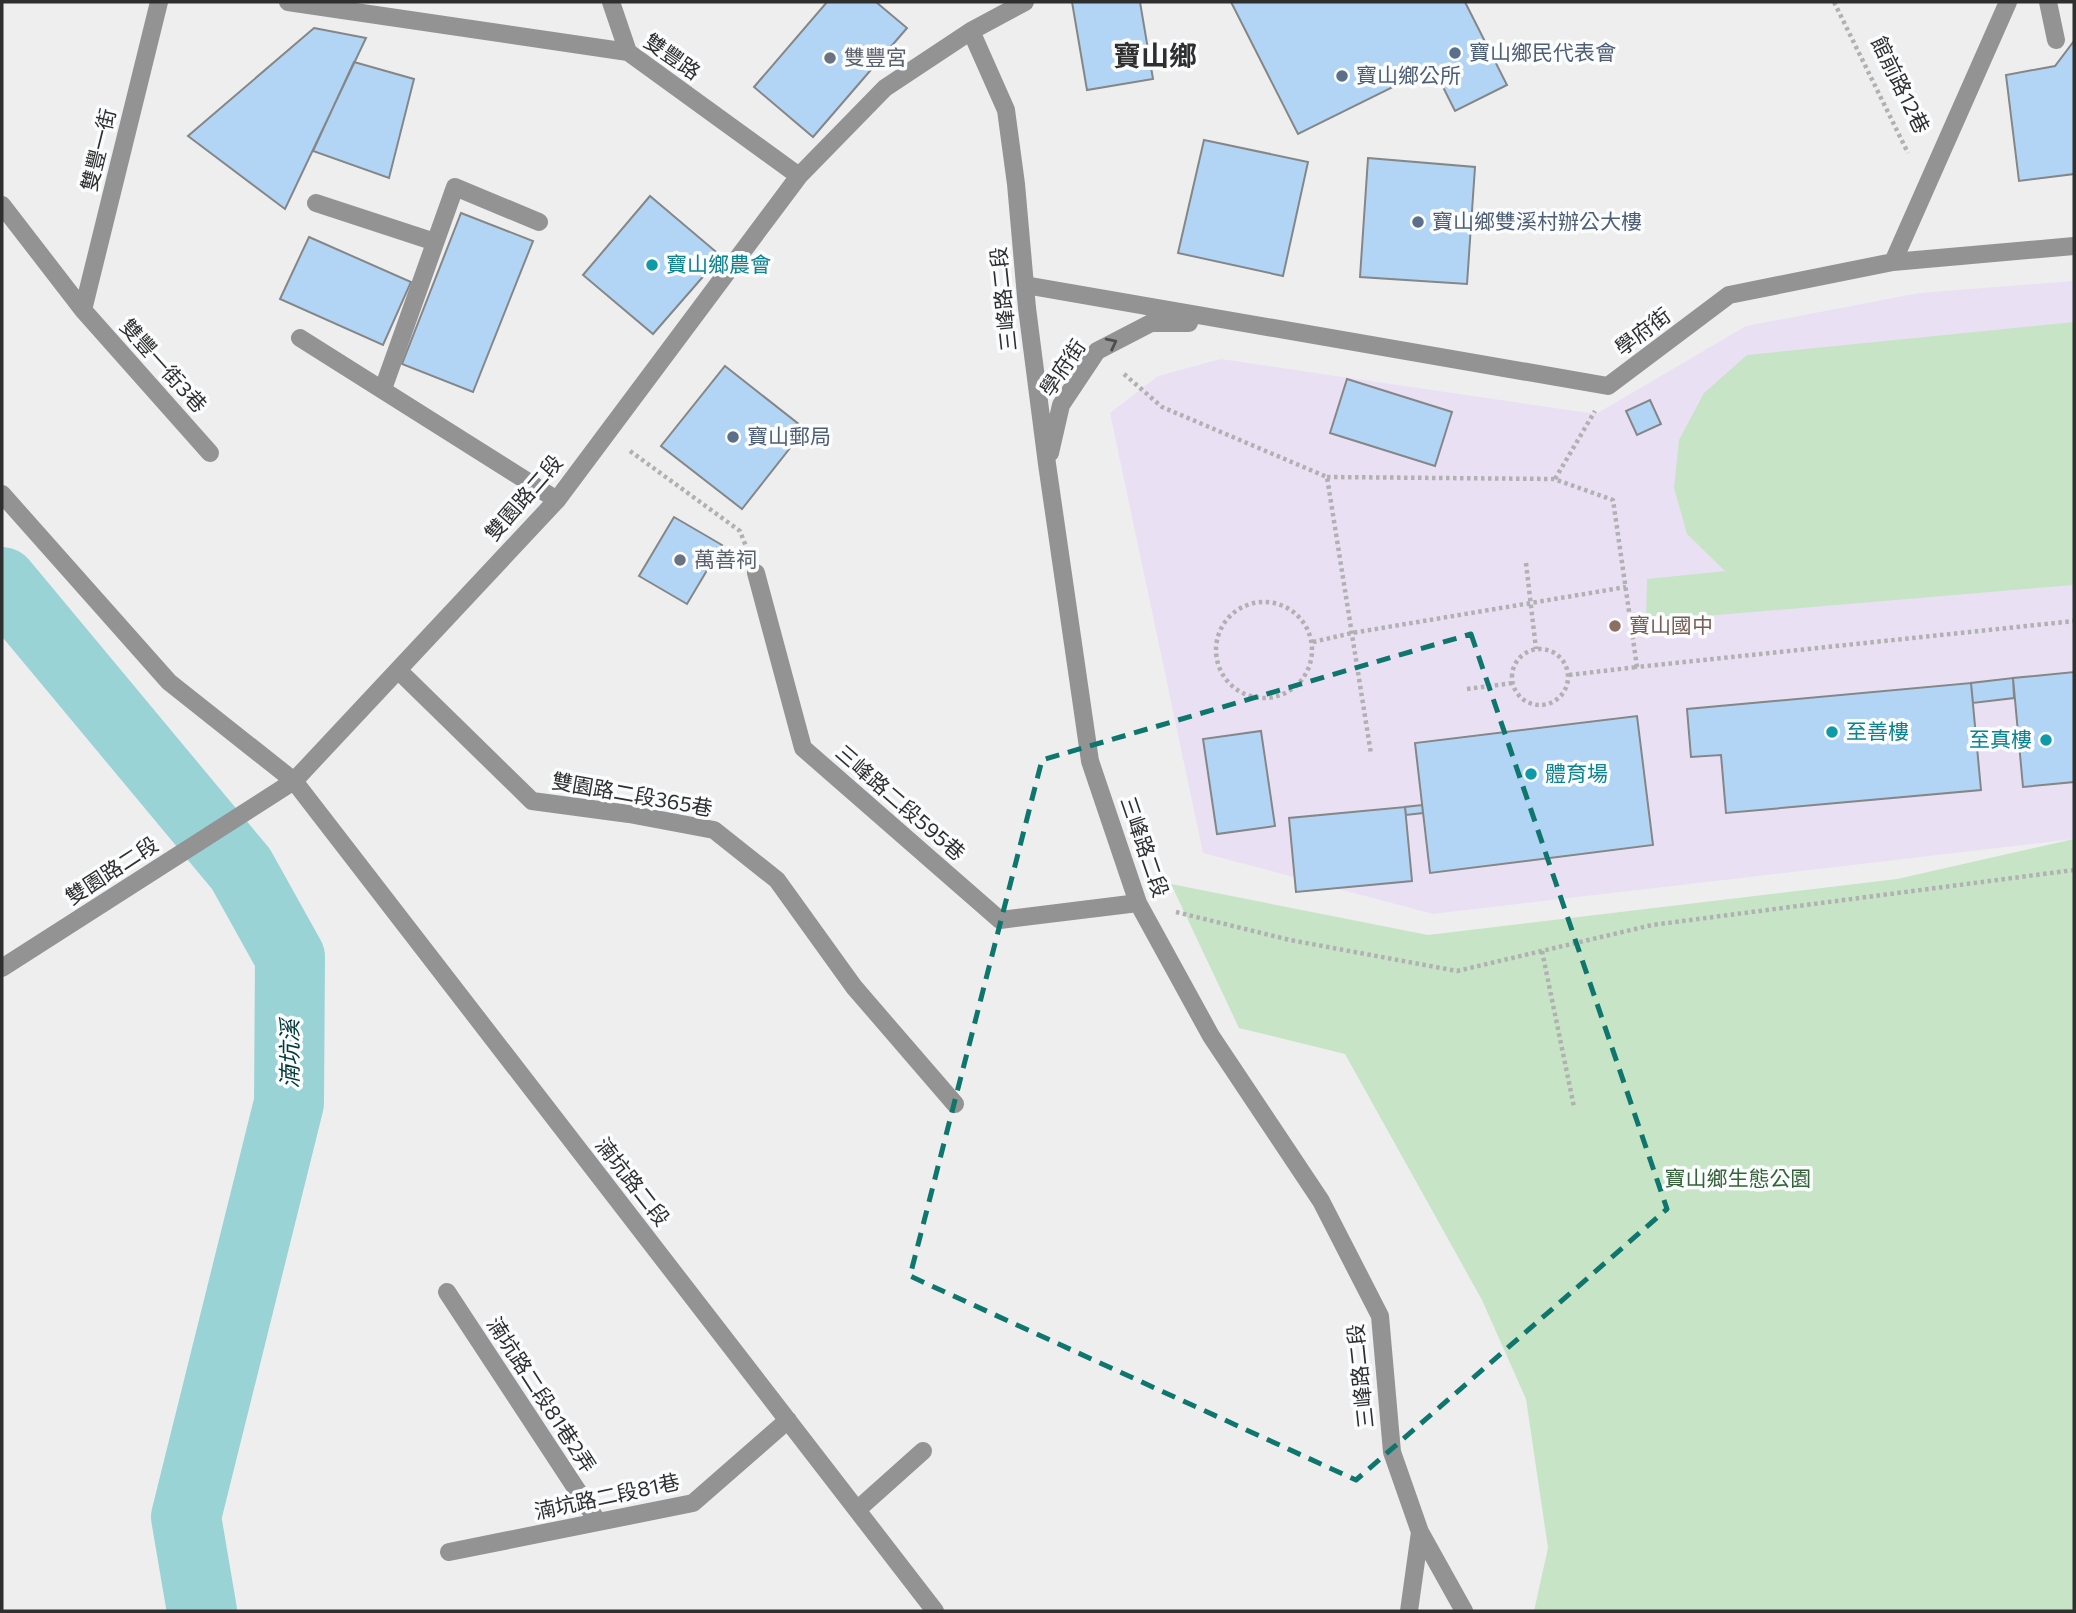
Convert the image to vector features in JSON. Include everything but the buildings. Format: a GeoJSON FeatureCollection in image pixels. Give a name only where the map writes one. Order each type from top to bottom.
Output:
{"type":"FeatureCollection","features":[{"type":"Feature","properties":{"kind":"street","name":"雙豐一街"},"geometry":{"type":"LineString","coordinates":[[83,310],[159,2]]}},
{"type":"Feature","properties":{"kind":"street","name":"雙豐路"},"geometry":{"type":"LineString","coordinates":[[288,2],[628,52],[799,176]]}},
{"type":"Feature","properties":{"kind":"street"},"geometry":{"type":"LineString","coordinates":[[611,2],[628,52]]}},
{"type":"Feature","properties":{"kind":"street","name":"雙園路二段"},"geometry":{"type":"LineString","coordinates":[[2,968],[294,781],[556,500],[799,176],[885,88],[971,31],[1025,2]]}},
{"type":"Feature","properties":{"kind":"street","name":"館前路12巷"},"geometry":{"type":"LineString","coordinates":[[1893,262],[2008,2]]}},
{"type":"Feature","properties":{"kind":"street"},"geometry":{"type":"LineString","coordinates":[[2048,2],[2056,40]]}},
{"type":"Feature","properties":{"kind":"street","name":"三峰路二段"},"geometry":{"type":"LineString","coordinates":[[971,31],[1006,110],[1047,464],[1090,761],[1138,903],[1211,1036],[1321,1201],[1380,1316],[1391,1451],[1420,1532],[1464,1611]]}},
{"type":"Feature","properties":{"kind":"street"},"geometry":{"type":"LineString","coordinates":[[383,389],[455,187],[539,222]]}},
{"type":"Feature","properties":{"kind":"street"},"geometry":{"type":"LineString","coordinates":[[316,203],[435,242]]}},
{"type":"Feature","properties":{"kind":"street","name":"雙豐一街3巷"},"geometry":{"type":"LineString","coordinates":[[2,205],[83,310],[210,453]]}},
{"type":"Feature","properties":{"kind":"street","name":"學府街"},"geometry":{"type":"LineString","coordinates":[[1025,285],[1608,386],[1729,295],[1893,262],[2074,246]]}},
{"type":"Feature","properties":{"kind":"street","name":"學府街"},"geometry":{"type":"LineString","coordinates":[[1047,464],[1061,405],[1097,351],[1151,323],[1233,323]]}},
{"type":"Feature","properties":{"kind":"street"},"geometry":{"type":"LineString","coordinates":[[300,338],[556,500]]}},
{"type":"Feature","properties":{"kind":"street","name":"湳坑路二段"},"geometry":{"type":"LineString","coordinates":[[2,494],[169,682],[294,781],[935,1611]]}},
{"type":"Feature","properties":{"kind":"street","name":"三峰路二段595巷"},"geometry":{"type":"LineString","coordinates":[[756,573],[803,748],[1000,920],[1138,903]]}},
{"type":"Feature","properties":{"kind":"street","name":"雙園路二段365巷"},"geometry":{"type":"LineString","coordinates":[[397,670],[532,801],[629,814],[714,830],[777,880],[854,987],[955,1104]]}},
{"type":"Feature","properties":{"kind":"street","name":"湳坑路二段81巷2弄"},"geometry":{"type":"LineString","coordinates":[[447,1292],[598,1522]]}},
{"type":"Feature","properties":{"kind":"street","name":"湳坑路二段81巷"},"geometry":{"type":"LineString","coordinates":[[449,1552],[692,1503],[788,1420]]}},
{"type":"Feature","properties":{"kind":"street"},"geometry":{"type":"LineString","coordinates":[[857,1510],[923,1451]]}},
{"type":"Feature","properties":{"kind":"street"},"geometry":{"type":"LineString","coordinates":[[1409,1611],[1420,1532]]}},
{"type":"Feature","properties":{"kind":"path","name":"館前路12巷"},"geometry":{"type":"LineString","coordinates":[[1834,2],[1926,188]]}},
{"type":"Feature","properties":{"kind":"path"},"geometry":{"type":"LineString","coordinates":[[1124,374],[1162,407],[1327,477],[1554,480],[1613,500],[1637,667]]}},
{"type":"Feature","properties":{"kind":"path"},"geometry":{"type":"LineString","coordinates":[[1554,480],[1608,386]]}},
{"type":"Feature","properties":{"kind":"path"},"geometry":{"type":"LineString","coordinates":[[606,434],[740,531],[756,573]]}},
{"type":"Feature","properties":{"kind":"path"},"geometry":{"type":"LineString","coordinates":[[1327,477],[1371,754]]}},
{"type":"Feature","properties":{"kind":"path"},"geometry":{"type":"LineString","coordinates":[[1526,563],[1536,649]]}},
{"type":"Feature","properties":{"kind":"path"},"geometry":{"type":"LineString","coordinates":[[1313,642],[1352,633],[1626,587]]}},
{"type":"Feature","properties":{"kind":"path"},"geometry":{"type":"LineString","coordinates":[[1270,602],[1292,611],[1307,627],[1313,642],[1307,672],[1297,684],[1284,693],[1269,697],[1253,696],[1238,690],[1226,679],[1219,665],[1216,649],[1219,633],[1228,619],[1240,608],[1255,603],[1270,602]]}},
{"type":"Feature","properties":{"kind":"path"},"geometry":{"type":"LineString","coordinates":[[1569,675],[2074,621]]}},
{"type":"Feature","properties":{"kind":"path"},"geometry":{"type":"LineString","coordinates":[[1536,649],[1546,649],[1561,658],[1569,675],[1564,692],[1558,699],[1540,705],[1522,699],[1513,683],[1515,665],[1520,657],[1536,649]]}},
{"type":"Feature","properties":{"kind":"path"},"geometry":{"type":"LineString","coordinates":[[1467,689],[1513,683]]}},
{"type":"Feature","properties":{"kind":"path"},"geometry":{"type":"LineString","coordinates":[[1138,903],[1290,940],[1457,971],[1652,925],[2074,870]]}},
{"type":"Feature","properties":{"kind":"path"},"geometry":{"type":"LineString","coordinates":[[1542,951],[1574,1107]]}},
{"type":"Feature","properties":{"kind":"highlighted area"},"geometry":{"type":"Polygon","coordinates":[[[1471,634],[1667,1209],[1356,1480],[910,1276],[1042,760],[1471,634]]]}},
{"type":"Feature","properties":{"kind":"shaded area","name":"寶山國中"},"geometry":{"type":"Polygon","coordinates":[[[2074,281],[2074,839],[1433,914],[1203,853],[1110,413],[1158,376],[1221,359],[1596,414],[1746,326],[1919,293],[2074,281]]]}},
{"type":"Feature","properties":{"kind":"green space"},"geometry":{"type":"Polygon","coordinates":[[[2074,322],[2074,585],[1646,621],[1647,579],[1725,571],[1687,534],[1674,488],[1679,440],[1704,393],[1747,355],[2074,322]]]}},
{"type":"Feature","properties":{"kind":"green space","name":"寶山鄉生態公園"},"geometry":{"type":"Polygon","coordinates":[[[2074,839],[2074,1611],[1534,1611],[1548,1548],[1526,1399],[1482,1300],[1345,1054],[1239,1028],[1171,884],[1428,935],[1897,879],[2074,839]]]}},
{"type":"Feature","properties":{"kind":"waterway","name":"湳坑溪"},"geometry":{"type":"LineString","coordinates":[[2,582],[241,869],[290,957],[289,1103],[186,1517],[202,1611]]}},
{"type":"Feature","properties":{"kind":"place","name":"寶山鄉民代表會"},"geometry":{"type":"Point","coordinates":[1455,53]}},
{"type":"Feature","properties":{"kind":"place","name":"雙豐宮"},"geometry":{"type":"Point","coordinates":[830,58]}},
{"type":"Feature","properties":{"kind":"place","name":"寶山鄉公所"},"geometry":{"type":"Point","coordinates":[1342,76]}},
{"type":"Feature","properties":{"kind":"place","name":"寶山鄉雙溪村辦公大樓"},"geometry":{"type":"Point","coordinates":[1418,222]}},
{"type":"Feature","properties":{"kind":"place","name":"寶山鄉農會"},"geometry":{"type":"Point","coordinates":[652,265]}},
{"type":"Feature","properties":{"kind":"place","name":"寶山郵局"},"geometry":{"type":"Point","coordinates":[733,437]}},
{"type":"Feature","properties":{"kind":"place","name":"萬善祠"},"geometry":{"type":"Point","coordinates":[680,560]}},
{"type":"Feature","properties":{"kind":"place","name":"寶山國中"},"geometry":{"type":"Point","coordinates":[1615,626]}},
{"type":"Feature","properties":{"kind":"place","name":"至善樓"},"geometry":{"type":"Point","coordinates":[1832,732]}},
{"type":"Feature","properties":{"kind":"place","name":"至真樓"},"geometry":{"type":"Point","coordinates":[2046,740]}},
{"type":"Feature","properties":{"kind":"place","name":"體育場"},"geometry":{"type":"Point","coordinates":[1531,774]}},
{"type":"Feature","properties":{"kind":"district","name":"寶山鄉"},"geometry":{"type":"Point","coordinates":[1155,56]}}]}
